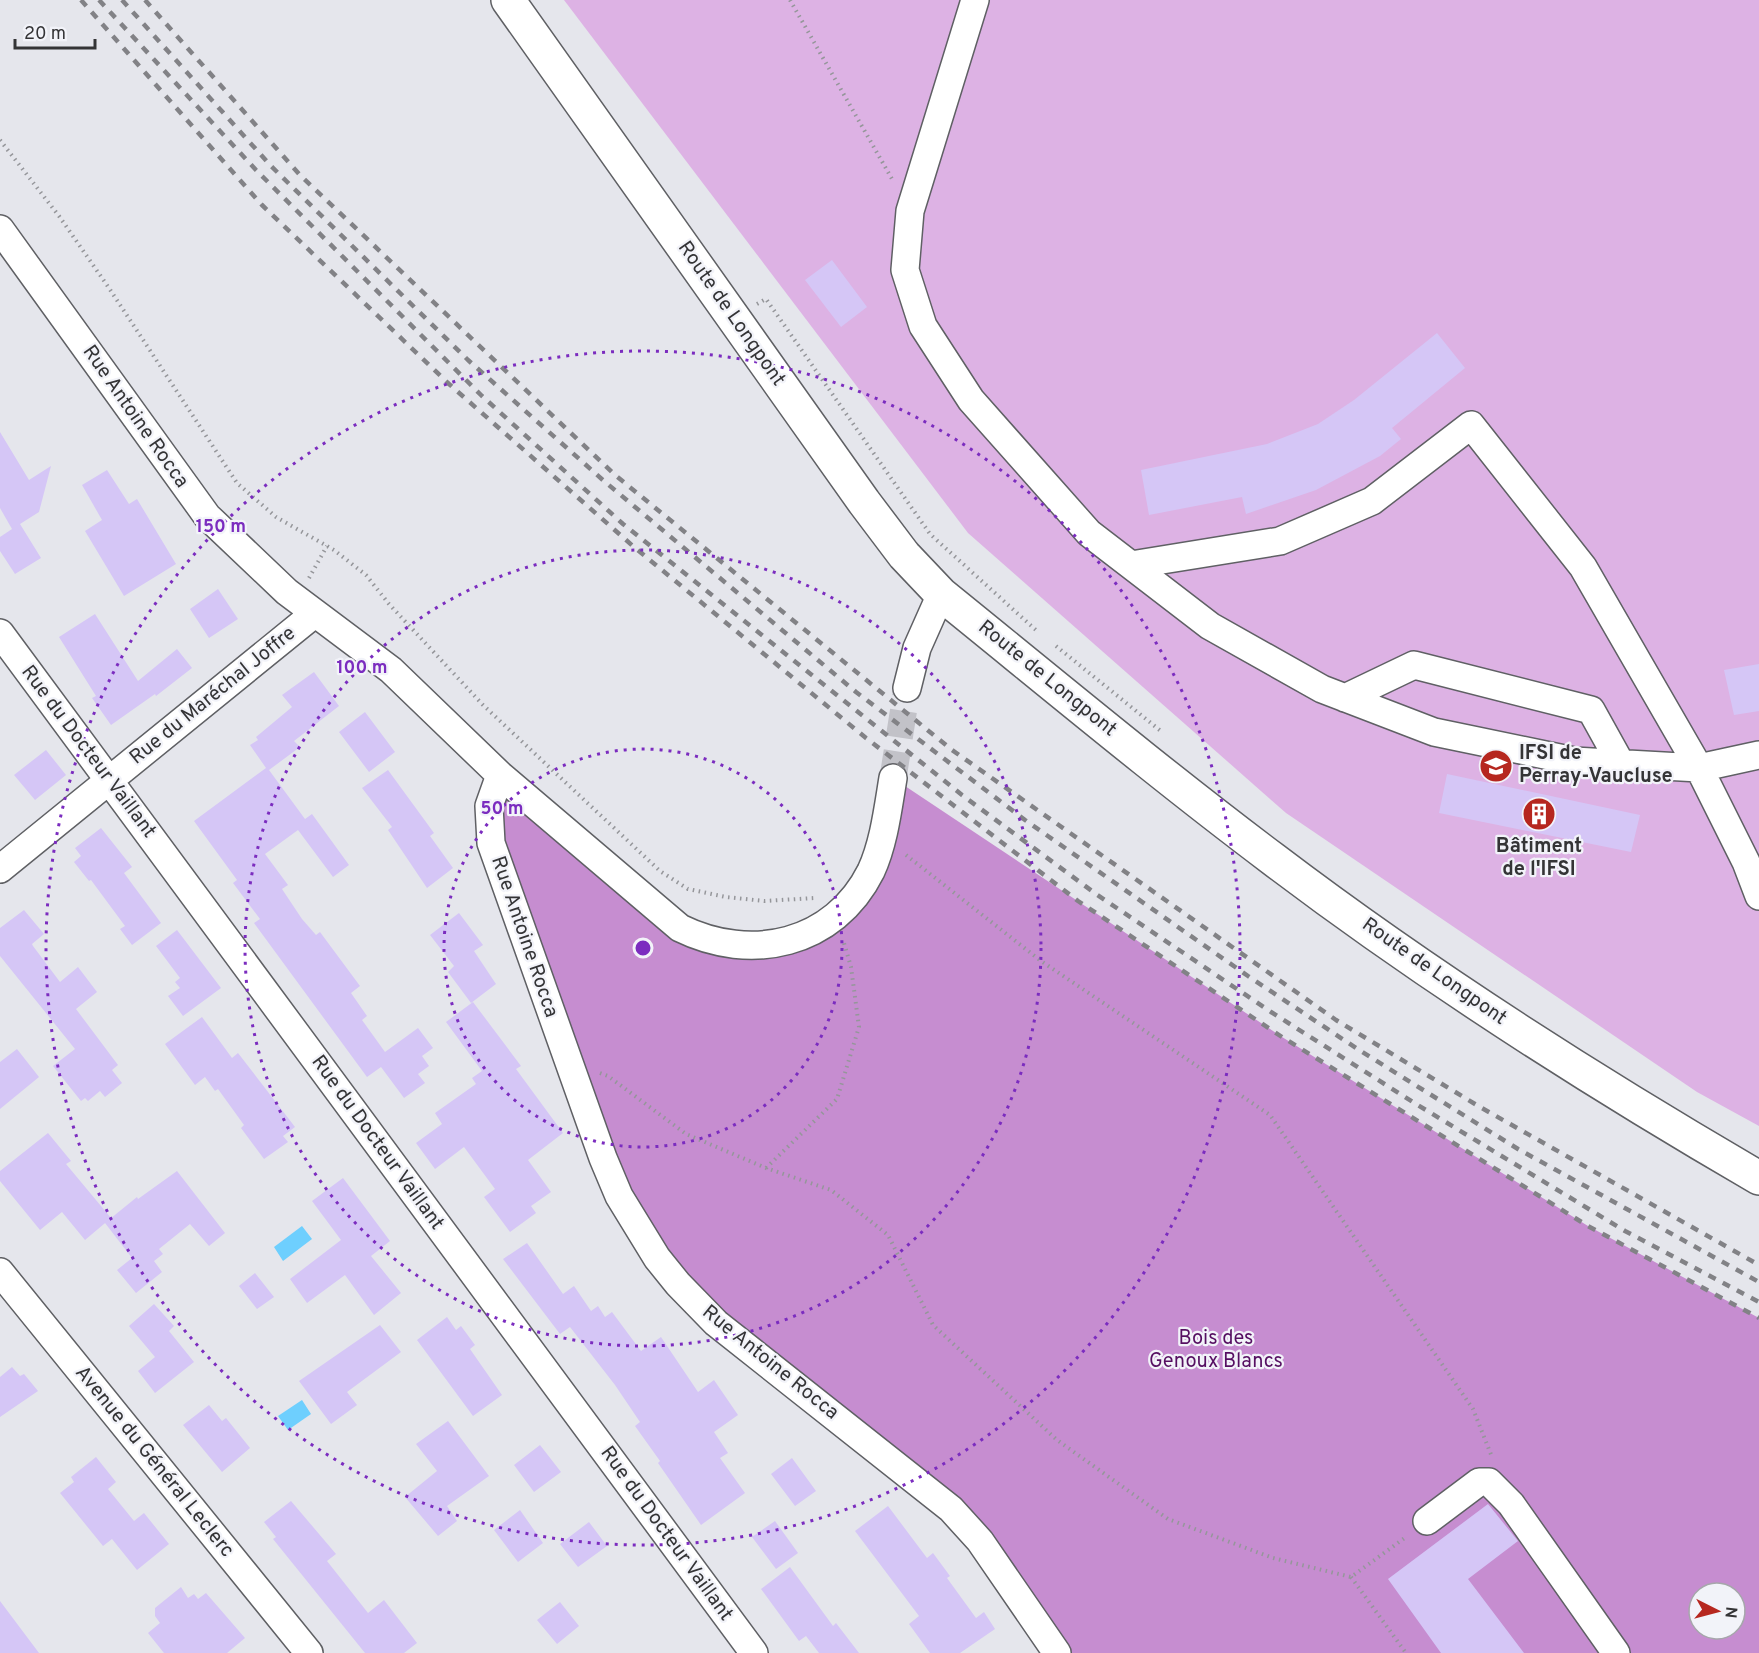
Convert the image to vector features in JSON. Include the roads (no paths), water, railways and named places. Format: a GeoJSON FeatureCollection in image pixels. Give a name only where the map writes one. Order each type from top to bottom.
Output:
{"type":"FeatureCollection","features":[{"type":"Feature","properties":{"kind":"main road","name":"Route de Longpont"},"geometry":{"type":"LineString","coordinates":[[508,0],[884,529],[904,555],[941,594],[1292,873],[1463,994],[1662,1122],[1759,1178]]}},
{"type":"Feature","properties":{"kind":"street"},"geometry":{"type":"LineString","coordinates":[[975,0],[910,211],[905,270],[923,326],[971,400],[1089,533],[1209,626],[1322,689],[1434,732],[1574,761],[1699,768],[1759,755]]}},
{"type":"Feature","properties":{"kind":"street","name":"Rue Antoine Rocca"},"geometry":{"type":"LineString","coordinates":[[0,229],[207,516],[305,606],[391,670],[500,775],[489,806],[491,843],[619,1196],[642,1235],[678,1284],[716,1323],[951,1509],[980,1541],[1057,1653]]}},
{"type":"Feature","properties":{"kind":"street"},"geometry":{"type":"LineString","coordinates":[[1131,565],[1280,541],[1372,501],[1471,425],[1583,567],[1699,768],[1746,862],[1759,896]]}},
{"type":"Feature","properties":{"kind":"street"},"geometry":{"type":"LineString","coordinates":[[907,688],[917,648],[941,594]]}},
{"type":"Feature","properties":{"kind":"street","name":"Rue du Maréchal Joffre"},"geometry":{"type":"LineString","coordinates":[[0,869],[109,781],[305,606]]}},
{"type":"Feature","properties":{"kind":"street","name":"Rue du Docteur Vaillant"},"geometry":{"type":"LineString","coordinates":[[0,633],[754,1653]]}},
{"type":"Feature","properties":{"kind":"street"},"geometry":{"type":"LineString","coordinates":[[1345,698],[1414,665],[1591,710],[1621,764]]}},
{"type":"Feature","properties":{"kind":"street"},"geometry":{"type":"LineString","coordinates":[[500,775],[680,928],[702,939],[725,945],[770,944],[813,931],[838,915],[861,890],[879,847],[893,778]]}},
{"type":"Feature","properties":{"kind":"street","name":"Avenue du Général Leclerc"},"geometry":{"type":"LineString","coordinates":[[0,1272],[309,1653]]}},
{"type":"Feature","properties":{"kind":"street"},"geometry":{"type":"LineString","coordinates":[[1427,1521],[1479,1482],[1489,1482],[1510,1504],[1616,1653]]}},
{"type":"Feature","properties":{"kind":"water"},"geometry":{"type":"Polygon","coordinates":[[[302,1226],[312,1239],[283,1261],[274,1247],[302,1226]]]}},
{"type":"Feature","properties":{"kind":"water"},"geometry":{"type":"Polygon","coordinates":[[[302,1400],[311,1414],[288,1430],[278,1416],[302,1400]]]}},
{"type":"Feature","properties":{"kind":"tunnel"},"geometry":{"type":"LineString","coordinates":[[893,778],[907,688]]}},
{"type":"Feature","properties":{"kind":"railway"},"geometry":{"type":"LineString","coordinates":[[81,0],[262,205],[449,384],[634,547],[866,738],[1078,901],[1282,1037],[1588,1226],[1759,1318]]}},
{"type":"Feature","properties":{"kind":"railway"},"geometry":{"type":"LineString","coordinates":[[99,0],[256,170],[482,396],[623,524],[962,795],[1096,894],[1271,1012],[1416,1104],[1625,1231],[1759,1302]]}},
{"type":"Feature","properties":{"kind":"railway"},"geometry":{"type":"LineString","coordinates":[[122,0],[271,166],[468,360],[604,481],[856,692],[1025,820],[1248,976],[1359,1050],[1518,1149],[1759,1282]]}},
{"type":"Feature","properties":{"kind":"railway"},"geometry":{"type":"LineString","coordinates":[[145,0],[300,175],[615,475],[952,750],[1336,1020],[1480,1107],[1759,1265]]}},
{"type":"Feature","properties":{"kind":"place","name":"IFSI de Perray-Vaucluse"},"geometry":{"type":"Point","coordinates":[1496,766]}},
{"type":"Feature","properties":{"kind":"place","name":"Bâtiment de l'IFSI"},"geometry":{"type":"Point","coordinates":[1539,814]}},
{"type":"Feature","properties":{"kind":"park label","name":"Bois des Genoux Blancs"},"geometry":{"type":"Point","coordinates":[1216,1350]}}]}
